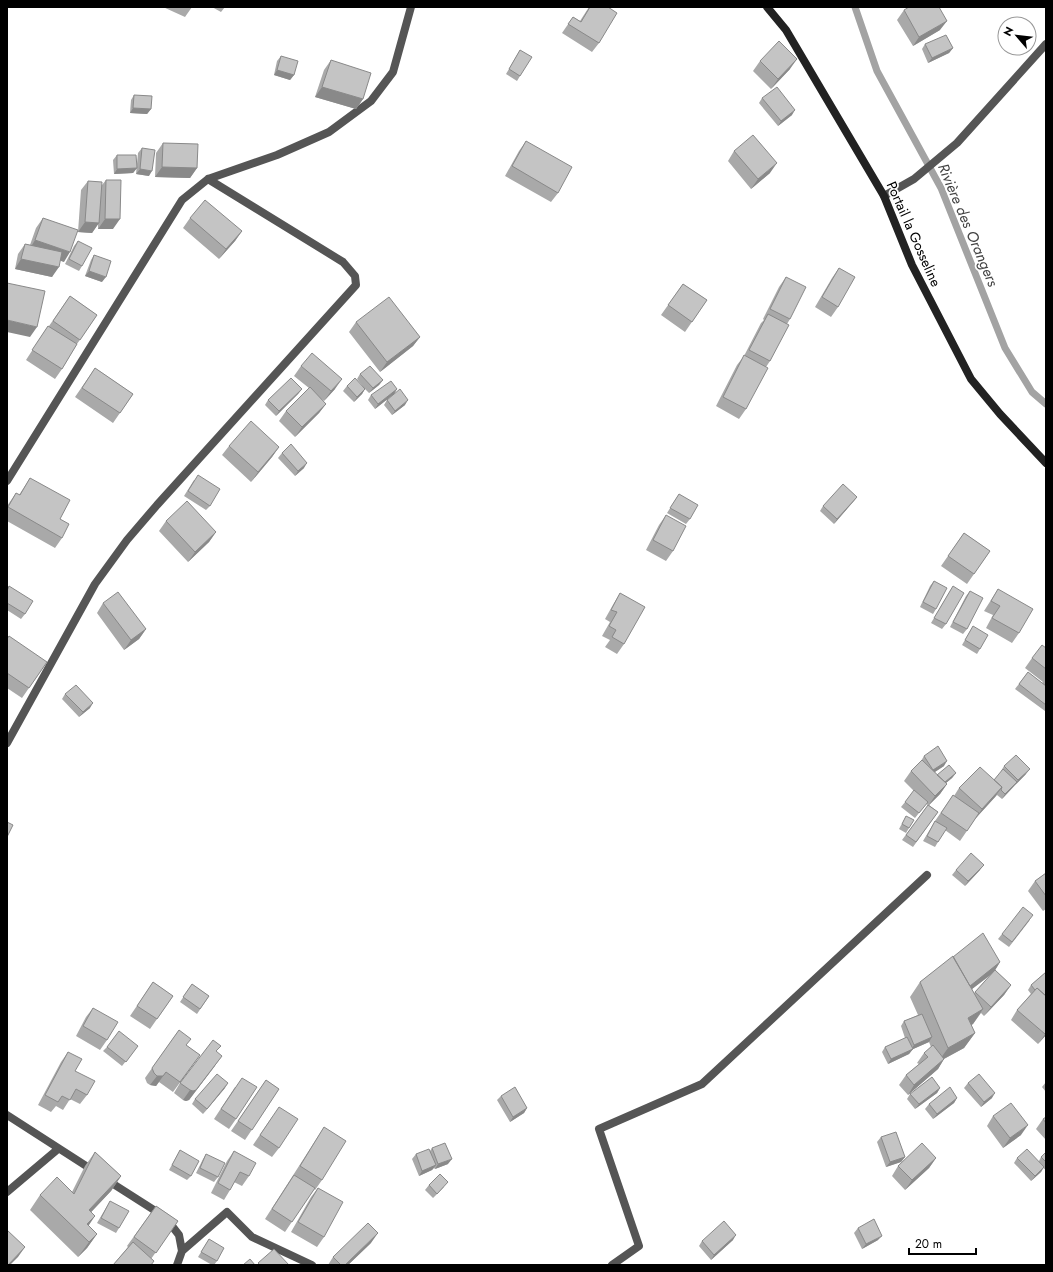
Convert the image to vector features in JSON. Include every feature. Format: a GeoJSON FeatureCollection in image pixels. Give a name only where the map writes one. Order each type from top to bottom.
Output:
{"type":"FeatureCollection","features":[{"type":"Feature","properties":{"kind":"street"},"geometry":{"type":"LineString","coordinates":[[7,481],[182,200],[208,179],[277,155],[329,132],[371,101],[393,72],[411,7]]}},
{"type":"Feature","properties":{"kind":"street","name":"Portail la Gosseline"},"geometry":{"type":"LineString","coordinates":[[767,7],[786,30],[884,196],[912,265],[971,379],[1000,414],[1046,463]]}},
{"type":"Feature","properties":{"kind":"street"},"geometry":{"type":"LineString","coordinates":[[884,196],[914,179],[957,143],[1046,44]]}},
{"type":"Feature","properties":{"kind":"street"},"geometry":{"type":"LineString","coordinates":[[7,743],[95,584],[127,540],[157,504],[356,285],[355,276],[344,262],[208,179]]}},
{"type":"Feature","properties":{"kind":"street"},"geometry":{"type":"LineString","coordinates":[[612,1265],[639,1246],[599,1129],[702,1084],[927,875]]}},
{"type":"Feature","properties":{"kind":"street"},"geometry":{"type":"LineString","coordinates":[[7,1115],[165,1217],[179,1236],[182,1251]]}},
{"type":"Feature","properties":{"kind":"street"},"geometry":{"type":"LineString","coordinates":[[7,1192],[58,1149]]}},
{"type":"Feature","properties":{"kind":"street"},"geometry":{"type":"LineString","coordinates":[[177,1265],[182,1251],[227,1212],[252,1237],[312,1265]]}},
{"type":"Feature","properties":{"kind":"building"},"geometry":{"type":"Polygon","coordinates":[[[590,7],[608,7],[617,13],[599,43],[568,24],[573,17],[581,22],[590,7]]]}},
{"type":"Feature","properties":{"kind":"building"},"geometry":{"type":"Polygon","coordinates":[[[909,7],[939,7],[947,21],[919,37],[904,10],[909,7]]]}},
{"type":"Feature","properties":{"kind":"building"},"geometry":{"type":"Polygon","coordinates":[[[946,35],[953,48],[932,58],[925,44],[946,35]]]}},
{"type":"Feature","properties":{"kind":"building"},"geometry":{"type":"Polygon","coordinates":[[[779,41],[797,59],[778,79],[760,61],[779,41]]]}},
{"type":"Feature","properties":{"kind":"building"},"geometry":{"type":"Polygon","coordinates":[[[520,50],[532,57],[520,76],[509,69],[520,50]]]}},
{"type":"Feature","properties":{"kind":"building"},"geometry":{"type":"Polygon","coordinates":[[[281,56],[298,61],[294,75],[277,70],[281,56]]]}},
{"type":"Feature","properties":{"kind":"building"},"geometry":{"type":"Polygon","coordinates":[[[331,60],[371,73],[363,99],[322,87],[331,60]]]}},
{"type":"Feature","properties":{"kind":"building"},"geometry":{"type":"Polygon","coordinates":[[[777,87],[795,110],[781,121],[762,98],[777,87]]]}},
{"type":"Feature","properties":{"kind":"building"},"geometry":{"type":"Polygon","coordinates":[[[134,95],[152,96],[151,109],[133,108],[134,95]]]}},
{"type":"Feature","properties":{"kind":"building"},"geometry":{"type":"Polygon","coordinates":[[[753,135],[777,163],[758,179],[734,151],[753,135]]]}},
{"type":"Feature","properties":{"kind":"building"},"geometry":{"type":"Polygon","coordinates":[[[526,141],[572,167],[558,193],[512,166],[526,141]]]}},
{"type":"Feature","properties":{"kind":"building"},"geometry":{"type":"Polygon","coordinates":[[[163,143],[198,144],[197,168],[162,167],[163,143]]]}},
{"type":"Feature","properties":{"kind":"building"},"geometry":{"type":"Polygon","coordinates":[[[142,148],[155,150],[152,171],[140,169],[142,148]]]}},
{"type":"Feature","properties":{"kind":"building"},"geometry":{"type":"Polygon","coordinates":[[[117,155],[136,155],[137,168],[117,169],[117,155]]]}},
{"type":"Feature","properties":{"kind":"building"},"geometry":{"type":"Polygon","coordinates":[[[106,180],[121,180],[120,219],[105,219],[106,180]]]}},
{"type":"Feature","properties":{"kind":"building"},"geometry":{"type":"Polygon","coordinates":[[[88,181],[102,182],[99,223],[85,222],[88,181]]]}},
{"type":"Feature","properties":{"kind":"building"},"geometry":{"type":"Polygon","coordinates":[[[205,200],[242,231],[226,249],[190,218],[205,200]]]}},
{"type":"Feature","properties":{"kind":"building"},"geometry":{"type":"Polygon","coordinates":[[[43,218],[78,230],[70,252],[35,240],[43,218]]]}},
{"type":"Feature","properties":{"kind":"building"},"geometry":{"type":"Polygon","coordinates":[[[78,241],[92,248],[82,266],[69,259],[78,241]]]}},
{"type":"Feature","properties":{"kind":"building"},"geometry":{"type":"Polygon","coordinates":[[[25,244],[62,252],[59,267],[21,259],[25,244]]]}},
{"type":"Feature","properties":{"kind":"building"},"geometry":{"type":"Polygon","coordinates":[[[94,255],[111,261],[106,277],[89,271],[94,255]]]}},
{"type":"Feature","properties":{"kind":"building"},"geometry":{"type":"Polygon","coordinates":[[[839,268],[855,277],[838,307],[822,297],[839,268]]]}},
{"type":"Feature","properties":{"kind":"building"},"geometry":{"type":"Polygon","coordinates":[[[786,277],[806,287],[790,319],[770,309],[786,277]]]}},
{"type":"Feature","properties":{"kind":"building"},"geometry":{"type":"Polygon","coordinates":[[[7,283],[45,291],[37,327],[7,320],[7,283]]]}},
{"type":"Feature","properties":{"kind":"building"},"geometry":{"type":"Polygon","coordinates":[[[683,284],[707,300],[692,322],[668,305],[683,284]]]}},
{"type":"Feature","properties":{"kind":"building"},"geometry":{"type":"Polygon","coordinates":[[[70,296],[97,315],[80,340],[53,321],[70,296]]]}},
{"type":"Feature","properties":{"kind":"building"},"geometry":{"type":"Polygon","coordinates":[[[389,297],[420,337],[387,362],[356,322],[389,297]]]}},
{"type":"Feature","properties":{"kind":"building"},"geometry":{"type":"Polygon","coordinates":[[[768,314],[789,325],[770,361],[749,350],[768,314]]]}},
{"type":"Feature","properties":{"kind":"building"},"geometry":{"type":"Polygon","coordinates":[[[48,326],[77,344],[62,369],[32,350],[48,326]]]}},
{"type":"Feature","properties":{"kind":"building"},"geometry":{"type":"Polygon","coordinates":[[[312,353],[342,379],[331,391],[301,366],[312,353]]]}},
{"type":"Feature","properties":{"kind":"building"},"geometry":{"type":"Polygon","coordinates":[[[744,355],[768,368],[746,409],[723,397],[744,355]]]}},
{"type":"Feature","properties":{"kind":"building"},"geometry":{"type":"Polygon","coordinates":[[[370,366],[383,380],[373,388],[360,374],[370,366]]]}},
{"type":"Feature","properties":{"kind":"building"},"geometry":{"type":"Polygon","coordinates":[[[95,368],[133,394],[120,413],[82,388],[95,368]]]}},
{"type":"Feature","properties":{"kind":"building"},"geometry":{"type":"Polygon","coordinates":[[[291,378],[302,389],[279,411],[268,400],[291,378]]]}},
{"type":"Feature","properties":{"kind":"building"},"geometry":{"type":"Polygon","coordinates":[[[355,378],[365,389],[357,397],[347,386],[355,378]]]}},
{"type":"Feature","properties":{"kind":"building"},"geometry":{"type":"Polygon","coordinates":[[[391,381],[397,389],[378,404],[371,395],[391,381]]]}},
{"type":"Feature","properties":{"kind":"building"},"geometry":{"type":"Polygon","coordinates":[[[310,387],[326,404],[302,427],[286,411],[310,387]]]}},
{"type":"Feature","properties":{"kind":"building"},"geometry":{"type":"Polygon","coordinates":[[[400,389],[408,400],[395,411],[387,400],[400,389]]]}},
{"type":"Feature","properties":{"kind":"building"},"geometry":{"type":"Polygon","coordinates":[[[251,421],[279,447],[258,472],[229,446],[251,421]]]}},
{"type":"Feature","properties":{"kind":"building"},"geometry":{"type":"Polygon","coordinates":[[[291,444],[307,463],[298,471],[282,453],[291,444]]]}},
{"type":"Feature","properties":{"kind":"building"},"geometry":{"type":"Polygon","coordinates":[[[198,475],[220,489],[210,506],[188,491],[198,475]]]}},
{"type":"Feature","properties":{"kind":"building"},"geometry":{"type":"Polygon","coordinates":[[[30,478],[70,500],[60,519],[69,524],[62,538],[8,507],[16,493],[20,495],[30,478]]]}},
{"type":"Feature","properties":{"kind":"building"},"geometry":{"type":"Polygon","coordinates":[[[843,484],[857,497],[837,519],[823,506],[843,484]]]}},
{"type":"Feature","properties":{"kind":"building"},"geometry":{"type":"Polygon","coordinates":[[[679,494],[698,505],[690,519],[670,508],[679,494]]]}},
{"type":"Feature","properties":{"kind":"building"},"geometry":{"type":"Polygon","coordinates":[[[187,501],[216,532],[195,552],[166,521],[187,501]]]}},
{"type":"Feature","properties":{"kind":"building"},"geometry":{"type":"Polygon","coordinates":[[[666,515],[686,526],[673,551],[653,540],[666,515]]]}},
{"type":"Feature","properties":{"kind":"building"},"geometry":{"type":"Polygon","coordinates":[[[964,533],[990,551],[974,574],[948,556],[964,533]]]}},
{"type":"Feature","properties":{"kind":"building"},"geometry":{"type":"Polygon","coordinates":[[[934,581],[947,588],[936,609],[923,602],[934,581]]]}},
{"type":"Feature","properties":{"kind":"building"},"geometry":{"type":"Polygon","coordinates":[[[9,586],[33,601],[25,614],[7,603],[7,591],[9,586]]]}},
{"type":"Feature","properties":{"kind":"building"},"geometry":{"type":"Polygon","coordinates":[[[953,586],[964,593],[946,624],[934,618],[953,586]]]}},
{"type":"Feature","properties":{"kind":"building"},"geometry":{"type":"Polygon","coordinates":[[[998,589],[1033,609],[1019,633],[992,618],[1000,606],[991,601],[998,589]]]}},
{"type":"Feature","properties":{"kind":"building"},"geometry":{"type":"Polygon","coordinates":[[[970,591],[983,598],[967,629],[953,622],[970,591]]]}},
{"type":"Feature","properties":{"kind":"building"},"geometry":{"type":"Polygon","coordinates":[[[118,592],[146,629],[131,640],[103,603],[118,592]]]}},
{"type":"Feature","properties":{"kind":"building"},"geometry":{"type":"Polygon","coordinates":[[[620,593],[645,607],[624,644],[612,637],[616,630],[609,626],[617,612],[611,610],[620,593]]]}},
{"type":"Feature","properties":{"kind":"building"},"geometry":{"type":"Polygon","coordinates":[[[973,626],[988,635],[980,649],[965,640],[973,626]]]}},
{"type":"Feature","properties":{"kind":"building"},"geometry":{"type":"Polygon","coordinates":[[[9,636],[47,662],[29,688],[7,673],[7,639],[9,636]]]}},
{"type":"Feature","properties":{"kind":"building"},"geometry":{"type":"Polygon","coordinates":[[[1042,645],[1046,648],[1046,669],[1032,658],[1042,645]]]}},
{"type":"Feature","properties":{"kind":"building"},"geometry":{"type":"Polygon","coordinates":[[[1028,672],[1046,686],[1046,705],[1019,684],[1028,672]]]}},
{"type":"Feature","properties":{"kind":"building"},"geometry":{"type":"Polygon","coordinates":[[[76,685],[93,703],[83,712],[65,694],[76,685]]]}},
{"type":"Feature","properties":{"kind":"building"},"geometry":{"type":"Polygon","coordinates":[[[938,746],[947,761],[933,770],[924,756],[938,746]]]}},
{"type":"Feature","properties":{"kind":"building"},"geometry":{"type":"Polygon","coordinates":[[[1016,755],[1030,769],[1018,780],[1004,766],[1016,755]]]}},
{"type":"Feature","properties":{"kind":"building"},"geometry":{"type":"Polygon","coordinates":[[[922,760],[947,784],[935,796],[911,771],[922,760]]]}},
{"type":"Feature","properties":{"kind":"building"},"geometry":{"type":"Polygon","coordinates":[[[949,765],[956,773],[945,782],[937,775],[949,765]]]}},
{"type":"Feature","properties":{"kind":"building"},"geometry":{"type":"Polygon","coordinates":[[[980,767],[1002,787],[982,809],[959,788],[980,767]]]}},
{"type":"Feature","properties":{"kind":"building"},"geometry":{"type":"Polygon","coordinates":[[[1003,769],[1017,782],[1005,794],[1001,790],[1002,787],[994,780],[1003,769]]]}},
{"type":"Feature","properties":{"kind":"building"},"geometry":{"type":"Polygon","coordinates":[[[914,790],[928,802],[919,813],[905,802],[914,790]]]}},
{"type":"Feature","properties":{"kind":"building"},"geometry":{"type":"Polygon","coordinates":[[[953,795],[979,813],[967,831],[941,813],[953,795]]]}},
{"type":"Feature","properties":{"kind":"building"},"geometry":{"type":"Polygon","coordinates":[[[928,805],[938,812],[916,842],[906,835],[928,805]]]}},
{"type":"Feature","properties":{"kind":"building"},"geometry":{"type":"Polygon","coordinates":[[[906,816],[914,820],[909,828],[902,824],[906,816]]]}},
{"type":"Feature","properties":{"kind":"building"},"geometry":{"type":"Polygon","coordinates":[[[935,821],[947,828],[938,842],[927,836],[935,821]]]}},
{"type":"Feature","properties":{"kind":"building"},"geometry":{"type":"Polygon","coordinates":[[[7,822],[13,825],[7,837],[7,822]]]}},
{"type":"Feature","properties":{"kind":"building"},"geometry":{"type":"Polygon","coordinates":[[[971,853],[984,865],[968,881],[956,870],[971,853]]]}},
{"type":"Feature","properties":{"kind":"building"},"geometry":{"type":"Polygon","coordinates":[[[1046,873],[1046,896],[1035,881],[1046,873]]]}},
{"type":"Feature","properties":{"kind":"building"},"geometry":{"type":"Polygon","coordinates":[[[1023,907],[1033,915],[1012,942],[1002,934],[1023,907]]]}},
{"type":"Feature","properties":{"kind":"building"},"geometry":{"type":"Polygon","coordinates":[[[983,933],[1000,962],[970,986],[953,957],[983,933]]]}},
{"type":"Feature","properties":{"kind":"building"},"geometry":{"type":"Polygon","coordinates":[[[953,956],[983,1009],[968,1018],[975,1033],[948,1048],[920,982],[953,956]]]}},
{"type":"Feature","properties":{"kind":"building"},"geometry":{"type":"Polygon","coordinates":[[[995,970],[1011,985],[991,1007],[975,992],[995,970]]]}},
{"type":"Feature","properties":{"kind":"building"},"geometry":{"type":"Polygon","coordinates":[[[1046,972],[1046,996],[1037,988],[1035,990],[1031,985],[1046,972]]]}},
{"type":"Feature","properties":{"kind":"building"},"geometry":{"type":"Polygon","coordinates":[[[153,982],[173,996],[157,1019],[137,1006],[153,982]]]}},
{"type":"Feature","properties":{"kind":"building"},"geometry":{"type":"Polygon","coordinates":[[[192,984],[209,996],[200,1009],[183,997],[192,984]]]}},
{"type":"Feature","properties":{"kind":"building"},"geometry":{"type":"Polygon","coordinates":[[[1037,988],[1046,996],[1045,1034],[1017,1010],[1037,988]]]}},
{"type":"Feature","properties":{"kind":"building"},"geometry":{"type":"Polygon","coordinates":[[[93,1008],[118,1022],[107,1040],[83,1026],[93,1008]]]}},
{"type":"Feature","properties":{"kind":"building"},"geometry":{"type":"Polygon","coordinates":[[[922,1014],[932,1037],[914,1045],[904,1021],[922,1014]]]}},
{"type":"Feature","properties":{"kind":"building"},"geometry":{"type":"Polygon","coordinates":[[[179,1030],[191,1039],[186,1045],[200,1055],[180,1082],[166,1072],[163,1076],[157,1076],[152,1068],[179,1030]]]}},
{"type":"Feature","properties":{"kind":"building"},"geometry":{"type":"Polygon","coordinates":[[[119,1031],[138,1046],[126,1062],[107,1047],[119,1031]]]}},
{"type":"Feature","properties":{"kind":"building"},"geometry":{"type":"Polygon","coordinates":[[[907,1037],[913,1049],[891,1059],[885,1047],[907,1037]]]}},
{"type":"Feature","properties":{"kind":"building"},"geometry":{"type":"Polygon","coordinates":[[[213,1040],[221,1046],[216,1051],[222,1056],[196,1090],[190,1090],[180,1083],[213,1040]]]}},
{"type":"Feature","properties":{"kind":"building"},"geometry":{"type":"Polygon","coordinates":[[[933,1045],[944,1059],[914,1085],[906,1075],[928,1057],[924,1053],[933,1045]]]}},
{"type":"Feature","properties":{"kind":"building"},"geometry":{"type":"Polygon","coordinates":[[[68,1052],[82,1059],[75,1071],[95,1081],[87,1095],[76,1089],[70,1100],[62,1096],[58,1102],[45,1095],[68,1052]]]}},
{"type":"Feature","properties":{"kind":"building"},"geometry":{"type":"Polygon","coordinates":[[[217,1074],[228,1083],[207,1109],[195,1099],[217,1074]]]}},
{"type":"Feature","properties":{"kind":"building"},"geometry":{"type":"Polygon","coordinates":[[[979,1074],[995,1093],[984,1102],[968,1083],[979,1074]]]}},
{"type":"Feature","properties":{"kind":"building"},"geometry":{"type":"Polygon","coordinates":[[[932,1077],[940,1088],[919,1104],[910,1094],[932,1077]]]}},
{"type":"Feature","properties":{"kind":"building"},"geometry":{"type":"Polygon","coordinates":[[[242,1078],[257,1087],[236,1119],[221,1109],[242,1078]]]}},
{"type":"Feature","properties":{"kind":"building"},"geometry":{"type":"Polygon","coordinates":[[[266,1080],[279,1089],[252,1130],[238,1121],[266,1080]]]}},
{"type":"Feature","properties":{"kind":"building"},"geometry":{"type":"Polygon","coordinates":[[[515,1087],[527,1108],[513,1117],[501,1096],[515,1087]]]}},
{"type":"Feature","properties":{"kind":"building"},"geometry":{"type":"Polygon","coordinates":[[[950,1087],[957,1098],[937,1114],[929,1104],[950,1087]]]}},
{"type":"Feature","properties":{"kind":"building"},"geometry":{"type":"Polygon","coordinates":[[[1011,1103],[1028,1125],[1010,1138],[993,1116],[1011,1103]]]}},
{"type":"Feature","properties":{"kind":"building"},"geometry":{"type":"Polygon","coordinates":[[[279,1107],[298,1119],[279,1148],[260,1135],[279,1107]]]}},
{"type":"Feature","properties":{"kind":"building"},"geometry":{"type":"Polygon","coordinates":[[[324,1127],[346,1141],[322,1180],[300,1166],[324,1127]]]}},
{"type":"Feature","properties":{"kind":"building"},"geometry":{"type":"Polygon","coordinates":[[[896,1132],[905,1157],[890,1162],[881,1137],[896,1132]]]}},
{"type":"Feature","properties":{"kind":"building"},"geometry":{"type":"Polygon","coordinates":[[[445,1143],[452,1159],[438,1164],[432,1148],[445,1143]]]}},
{"type":"Feature","properties":{"kind":"building"},"geometry":{"type":"Polygon","coordinates":[[[922,1143],[936,1158],[912,1180],[898,1166],[922,1143]]]}},
{"type":"Feature","properties":{"kind":"building"},"geometry":{"type":"Polygon","coordinates":[[[429,1149],[436,1165],[422,1171],[416,1154],[429,1149]]]}},
{"type":"Feature","properties":{"kind":"building"},"geometry":{"type":"Polygon","coordinates":[[[1027,1149],[1044,1167],[1035,1176],[1017,1158],[1027,1149]]]}},
{"type":"Feature","properties":{"kind":"building"},"geometry":{"type":"Polygon","coordinates":[[[180,1150],[199,1161],[191,1176],[172,1165],[180,1150]]]}},
{"type":"Feature","properties":{"kind":"building"},"geometry":{"type":"Polygon","coordinates":[[[234,1151],[256,1163],[249,1176],[240,1172],[230,1190],[218,1183],[234,1151]]]}},
{"type":"Feature","properties":{"kind":"building"},"geometry":{"type":"Polygon","coordinates":[[[95,1152],[121,1176],[89,1210],[95,1216],[87,1224],[97,1234],[89,1242],[40,1195],[57,1177],[74,1194],[95,1152]]]}},
{"type":"Feature","properties":{"kind":"building"},"geometry":{"type":"Polygon","coordinates":[[[1046,1152],[1046,1162],[1041,1157],[1046,1152]]]}},
{"type":"Feature","properties":{"kind":"building"},"geometry":{"type":"Polygon","coordinates":[[[206,1154],[225,1163],[218,1177],[200,1168],[206,1154]]]}},
{"type":"Feature","properties":{"kind":"building"},"geometry":{"type":"Polygon","coordinates":[[[440,1174],[448,1182],[437,1194],[429,1185],[440,1174]]]}},
{"type":"Feature","properties":{"kind":"building"},"geometry":{"type":"Polygon","coordinates":[[[294,1175],[315,1188],[292,1222],[272,1209],[294,1175]]]}},
{"type":"Feature","properties":{"kind":"building"},"geometry":{"type":"Polygon","coordinates":[[[318,1188],[343,1202],[324,1237],[298,1222],[318,1188]]]}},
{"type":"Feature","properties":{"kind":"building"},"geometry":{"type":"Polygon","coordinates":[[[110,1201],[129,1211],[119,1228],[101,1218],[110,1201]]]}},
{"type":"Feature","properties":{"kind":"building"},"geometry":{"type":"Polygon","coordinates":[[[156,1206],[178,1221],[156,1253],[134,1237],[156,1206]]]}},
{"type":"Feature","properties":{"kind":"building"},"geometry":{"type":"Polygon","coordinates":[[[874,1219],[882,1236],[866,1244],[858,1228],[874,1219]]]}},
{"type":"Feature","properties":{"kind":"building"},"geometry":{"type":"Polygon","coordinates":[[[724,1221],[736,1235],[714,1255],[702,1241],[724,1221]]]}},
{"type":"Feature","properties":{"kind":"building"},"geometry":{"type":"Polygon","coordinates":[[[368,1223],[378,1233],[345,1265],[341,1265],[333,1257],[368,1223]]]}},
{"type":"Feature","properties":{"kind":"building"},"geometry":{"type":"Polygon","coordinates":[[[7,1230],[25,1247],[8,1265],[7,1265],[7,1230]]]}},
{"type":"Feature","properties":{"kind":"building"},"geometry":{"type":"Polygon","coordinates":[[[209,1239],[224,1248],[217,1261],[201,1252],[209,1239]]]}},
{"type":"Feature","properties":{"kind":"building"},"geometry":{"type":"Polygon","coordinates":[[[133,1242],[154,1261],[151,1265],[113,1265],[133,1242]]]}},
{"type":"Feature","properties":{"kind":"building"},"geometry":{"type":"Polygon","coordinates":[[[274,1249],[289,1265],[260,1265],[258,1263],[274,1249]]]}},
{"type":"Feature","properties":{"kind":"building"},"geometry":{"type":"Polygon","coordinates":[[[250,1259],[255,1265],[243,1265],[250,1259]]]}},
{"type":"Feature","properties":{"kind":"waterway","name":"Rivière des Orangers"},"geometry":{"type":"LineString","coordinates":[[855,7],[877,71],[941,188],[1005,348],[1032,392],[1046,404]]}}]}
